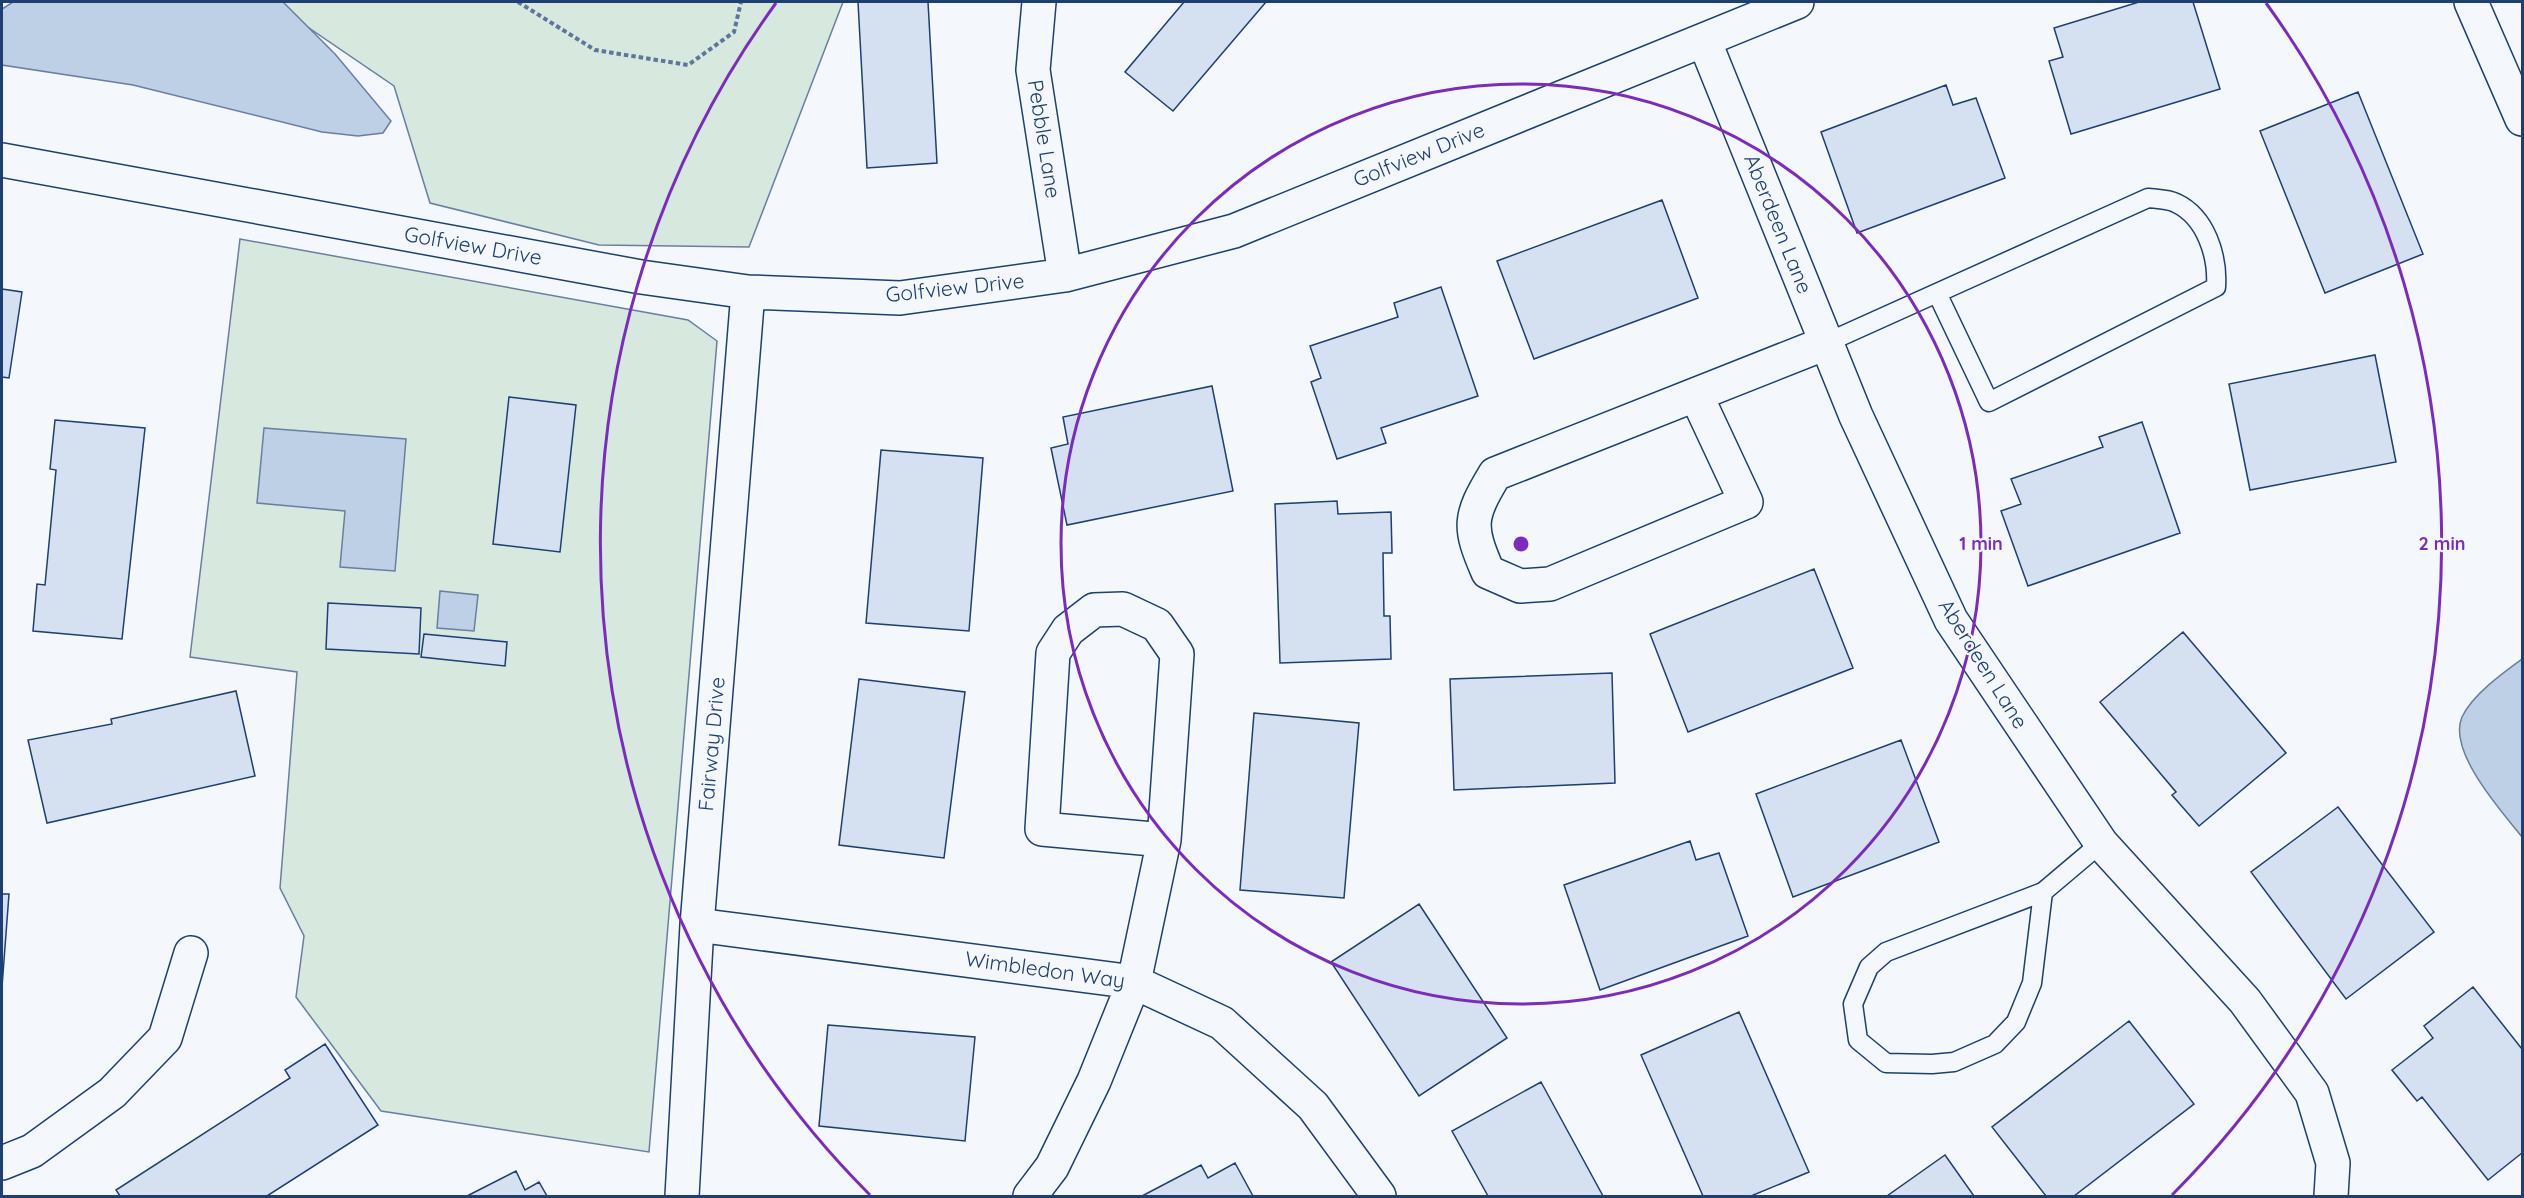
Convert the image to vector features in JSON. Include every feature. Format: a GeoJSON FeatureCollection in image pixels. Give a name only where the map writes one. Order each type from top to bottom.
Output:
{"type":"FeatureCollection","features":[{"type":"Feature","properties":{"kind":"street","name":"Pebble Lane"},"geometry":{"type":"LineString","coordinates":[[1039,2],[1033,70],[1065,275]]}},
{"type":"Feature","properties":{"kind":"street","name":"Golfview Drive"},"geometry":{"type":"LineString","coordinates":[[2,160],[641,277],[748,292],[900,298],[1065,275],[1234,231],[1797,2]]}},
{"type":"Feature","properties":{"kind":"street"},"geometry":{"type":"LineString","coordinates":[[2471,2],[2523,119]]}},
{"type":"Feature","properties":{"kind":"street","name":"Aberdeen Lane"},"geometry":{"type":"LineString","coordinates":[[1704,40],[1856,416],[1951,620],[2101,843],[2245,1001],[2312,1093],[2333,1163],[2331,1197]]}},
{"type":"Feature","properties":{"kind":"street","name":"Fairway Drive"},"geometry":{"type":"LineString","coordinates":[[682,1197],[697,925],[748,292]]}},
{"type":"Feature","properties":{"kind":"street"},"geometry":{"type":"LineString","coordinates":[[1696,395],[1746,502],[1550,584],[1520,586],[1488,572],[1473,538],[1476,506],[1495,474],[1826,343]]}},
{"type":"Feature","properties":{"kind":"street"},"geometry":{"type":"LineString","coordinates":[[1030,1197],[1052,1167],[1094,1082],[1134,982],[1164,840],[1177,654],[1157,625],[1123,609],[1094,610],[1068,630],[1053,653],[1042,829],[1164,840]]}},
{"type":"Feature","properties":{"kind":"street","name":"Wimbledon Way"},"geometry":{"type":"LineString","coordinates":[[697,925],[1134,982],[1222,1023],[1313,1106],[1379,1197]]}},
{"type":"Feature","properties":{"kind":"street"},"geometry":{"type":"LineString","coordinates":[[2,1162],[32,1150],[112,1093],[165,1038],[191,952]]}},
{"type":"Feature","properties":{"kind":"lane"},"geometry":{"type":"LineString","coordinates":[[1826,343],[1937,293],[2148,198],[2174,202],[2192,213],[2214,252],[2217,269],[2216,287],[1989,402],[1937,293]]}},
{"type":"Feature","properties":{"kind":"lane"},"geometry":{"type":"LineString","coordinates":[[2043,892],[2032,983],[2016,1022],[1995,1044],[1954,1062],[1886,1063],[1858,1040],[1853,1004],[1869,967],[1886,952],[2043,892],[2101,843]]}},
{"type":"Feature","properties":{"kind":"path"},"geometry":{"type":"LineString","coordinates":[[518,2],[596,51],[688,64],[734,32],[741,2]]}},
{"type":"Feature","properties":{"kind":"shaded area"},"geometry":{"type":"Polygon","coordinates":[[[271,2],[843,2],[749,247],[599,245],[430,203],[394,86],[271,2]]]}},
{"type":"Feature","properties":{"kind":"shaded area"},"geometry":{"type":"Polygon","coordinates":[[[240,239],[688,320],[717,341],[649,1152],[381,1111],[296,997],[304,936],[280,888],[297,672],[190,657],[240,239]]]}},
{"type":"Feature","properties":{"kind":"water"},"geometry":{"type":"Polygon","coordinates":[[[13,2],[283,2],[335,54],[391,121],[383,133],[358,136],[322,132],[133,85],[2,65],[2,9],[13,2]]]}},
{"type":"Feature","properties":{"kind":"water"},"geometry":{"type":"Polygon","coordinates":[[[264,428],[406,439],[395,571],[340,567],[345,511],[257,503],[264,428]]]}},
{"type":"Feature","properties":{"kind":"water"},"geometry":{"type":"Polygon","coordinates":[[[440,591],[478,595],[474,631],[437,628],[440,591]]]}},
{"type":"Feature","properties":{"kind":"water"},"geometry":{"type":"Polygon","coordinates":[[[2522,659],[2522,837],[2479,780],[2462,747],[2459,731],[2462,717],[2473,700],[2506,670],[2522,659]]]}},
{"type":"Feature","properties":{"kind":"building"},"geometry":{"type":"Polygon","coordinates":[[[858,2],[928,2],[937,163],[867,168],[858,2]]]}},
{"type":"Feature","properties":{"kind":"building"},"geometry":{"type":"Polygon","coordinates":[[[1184,2],[1266,2],[1173,111],[1125,72],[1184,2]]]}},
{"type":"Feature","properties":{"kind":"building"},"geometry":{"type":"Polygon","coordinates":[[[2139,2],[2193,2],[2220,89],[2071,134],[2049,61],[2063,57],[2054,28],[2139,2]]]}},
{"type":"Feature","properties":{"kind":"building"},"geometry":{"type":"Polygon","coordinates":[[[1946,85],[1953,105],[1976,98],[2005,178],[1857,233],[1821,132],[1946,85]]]}},
{"type":"Feature","properties":{"kind":"building"},"geometry":{"type":"Polygon","coordinates":[[[2358,92],[2423,254],[2325,293],[2260,131],[2358,92]]]}},
{"type":"Feature","properties":{"kind":"building"},"geometry":{"type":"Polygon","coordinates":[[[1662,200],[1698,298],[1534,359],[1497,261],[1662,200]]]}},
{"type":"Feature","properties":{"kind":"building"},"geometry":{"type":"Polygon","coordinates":[[[1441,287],[1478,396],[1381,428],[1386,443],[1337,459],[1311,382],[1321,378],[1310,346],[1398,317],[1394,303],[1441,287]]]}},
{"type":"Feature","properties":{"kind":"building"},"geometry":{"type":"Polygon","coordinates":[[[2,289],[22,292],[9,378],[2,377],[2,289]]]}},
{"type":"Feature","properties":{"kind":"building"},"geometry":{"type":"Polygon","coordinates":[[[2375,355],[2396,462],[2250,490],[2229,384],[2375,355]]]}},
{"type":"Feature","properties":{"kind":"building"},"geometry":{"type":"Polygon","coordinates":[[[1212,386],[1233,491],[1067,525],[1051,448],[1068,444],[1063,417],[1212,386]]]}},
{"type":"Feature","properties":{"kind":"building"},"geometry":{"type":"Polygon","coordinates":[[[509,397],[576,405],[560,552],[493,544],[509,397]]]}},
{"type":"Feature","properties":{"kind":"building"},"geometry":{"type":"Polygon","coordinates":[[[55,420],[145,428],[122,639],[33,631],[37,584],[45,585],[56,470],[50,469],[55,420]]]}},
{"type":"Feature","properties":{"kind":"building"},"geometry":{"type":"Polygon","coordinates":[[[2142,422],[2180,533],[2028,586],[2001,511],[2021,504],[2011,479],[2103,447],[2099,437],[2142,422]]]}},
{"type":"Feature","properties":{"kind":"building"},"geometry":{"type":"Polygon","coordinates":[[[881,450],[983,458],[969,631],[866,623],[881,450]]]}},
{"type":"Feature","properties":{"kind":"building"},"geometry":{"type":"Polygon","coordinates":[[[1337,501],[1338,514],[1391,512],[1392,553],[1383,553],[1384,616],[1390,616],[1391,659],[1280,663],[1275,504],[1337,501]]]}},
{"type":"Feature","properties":{"kind":"building"},"geometry":{"type":"Polygon","coordinates":[[[1814,569],[1853,668],[1688,732],[1650,634],[1814,569]]]}},
{"type":"Feature","properties":{"kind":"building"},"geometry":{"type":"Polygon","coordinates":[[[328,603],[421,608],[419,654],[326,649],[328,603]]]}},
{"type":"Feature","properties":{"kind":"building"},"geometry":{"type":"Polygon","coordinates":[[[2183,632],[2286,753],[2199,826],[2172,795],[2176,792],[2100,702],[2183,632]]]}},
{"type":"Feature","properties":{"kind":"building"},"geometry":{"type":"Polygon","coordinates":[[[424,634],[507,642],[505,666],[421,657],[424,634]]]}},
{"type":"Feature","properties":{"kind":"building"},"geometry":{"type":"Polygon","coordinates":[[[1612,673],[1615,783],[1454,790],[1450,679],[1612,673]]]}},
{"type":"Feature","properties":{"kind":"building"},"geometry":{"type":"Polygon","coordinates":[[[859,679],[965,692],[944,858],[839,845],[859,679]]]}},
{"type":"Feature","properties":{"kind":"building"},"geometry":{"type":"Polygon","coordinates":[[[236,691],[255,776],[47,823],[28,740],[112,724],[111,719],[236,691]]]}},
{"type":"Feature","properties":{"kind":"building"},"geometry":{"type":"Polygon","coordinates":[[[1254,713],[1359,723],[1344,898],[1240,890],[1254,713]]]}},
{"type":"Feature","properties":{"kind":"building"},"geometry":{"type":"Polygon","coordinates":[[[1901,740],[1939,842],[1793,897],[1756,794],[1901,740]]]}},
{"type":"Feature","properties":{"kind":"building"},"geometry":{"type":"Polygon","coordinates":[[[2338,807],[2434,932],[2346,999],[2251,872],[2338,807]]]}},
{"type":"Feature","properties":{"kind":"building"},"geometry":{"type":"Polygon","coordinates":[[[1690,841],[1696,860],[1719,853],[1748,936],[1600,990],[1564,885],[1690,841]]]}},
{"type":"Feature","properties":{"kind":"building"},"geometry":{"type":"Polygon","coordinates":[[[2,894],[9,894],[2,987],[2,894]]]}},
{"type":"Feature","properties":{"kind":"building"},"geometry":{"type":"Polygon","coordinates":[[[1419,904],[1507,1038],[1419,1096],[1331,962],[1419,904]]]}},
{"type":"Feature","properties":{"kind":"building"},"geometry":{"type":"Polygon","coordinates":[[[2473,987],[2522,1049],[2522,1153],[2488,1180],[2422,1097],[2417,1101],[2392,1070],[2433,1038],[2424,1026],[2473,987]]]}},
{"type":"Feature","properties":{"kind":"building"},"geometry":{"type":"Polygon","coordinates":[[[1739,1012],[1809,1172],[1751,1196],[1703,1196],[1641,1055],[1739,1012]]]}},
{"type":"Feature","properties":{"kind":"building"},"geometry":{"type":"Polygon","coordinates":[[[2129,1021],[2194,1104],[2074,1196],[2046,1196],[1992,1127],[2129,1021]]]}},
{"type":"Feature","properties":{"kind":"building"},"geometry":{"type":"Polygon","coordinates":[[[828,1025],[975,1037],[965,1141],[819,1126],[828,1025]]]}},
{"type":"Feature","properties":{"kind":"building"},"geometry":{"type":"Polygon","coordinates":[[[325,1044],[378,1125],[267,1196],[120,1196],[116,1190],[290,1078],[285,1070],[325,1044]]]}},
{"type":"Feature","properties":{"kind":"building"},"geometry":{"type":"Polygon","coordinates":[[[1541,1082],[1603,1196],[1488,1196],[1452,1131],[1541,1082]]]}},
{"type":"Feature","properties":{"kind":"building"},"geometry":{"type":"Polygon","coordinates":[[[1945,1155],[1974,1196],[1887,1196],[1945,1155]]]}},
{"type":"Feature","properties":{"kind":"building"},"geometry":{"type":"Polygon","coordinates":[[[1235,1163],[1253,1196],[1142,1196],[1201,1165],[1208,1178],[1235,1163]]]}},
{"type":"Feature","properties":{"kind":"building"},"geometry":{"type":"Polygon","coordinates":[[[516,1171],[525,1190],[539,1182],[547,1196],[467,1196],[516,1171]]]}}]}
